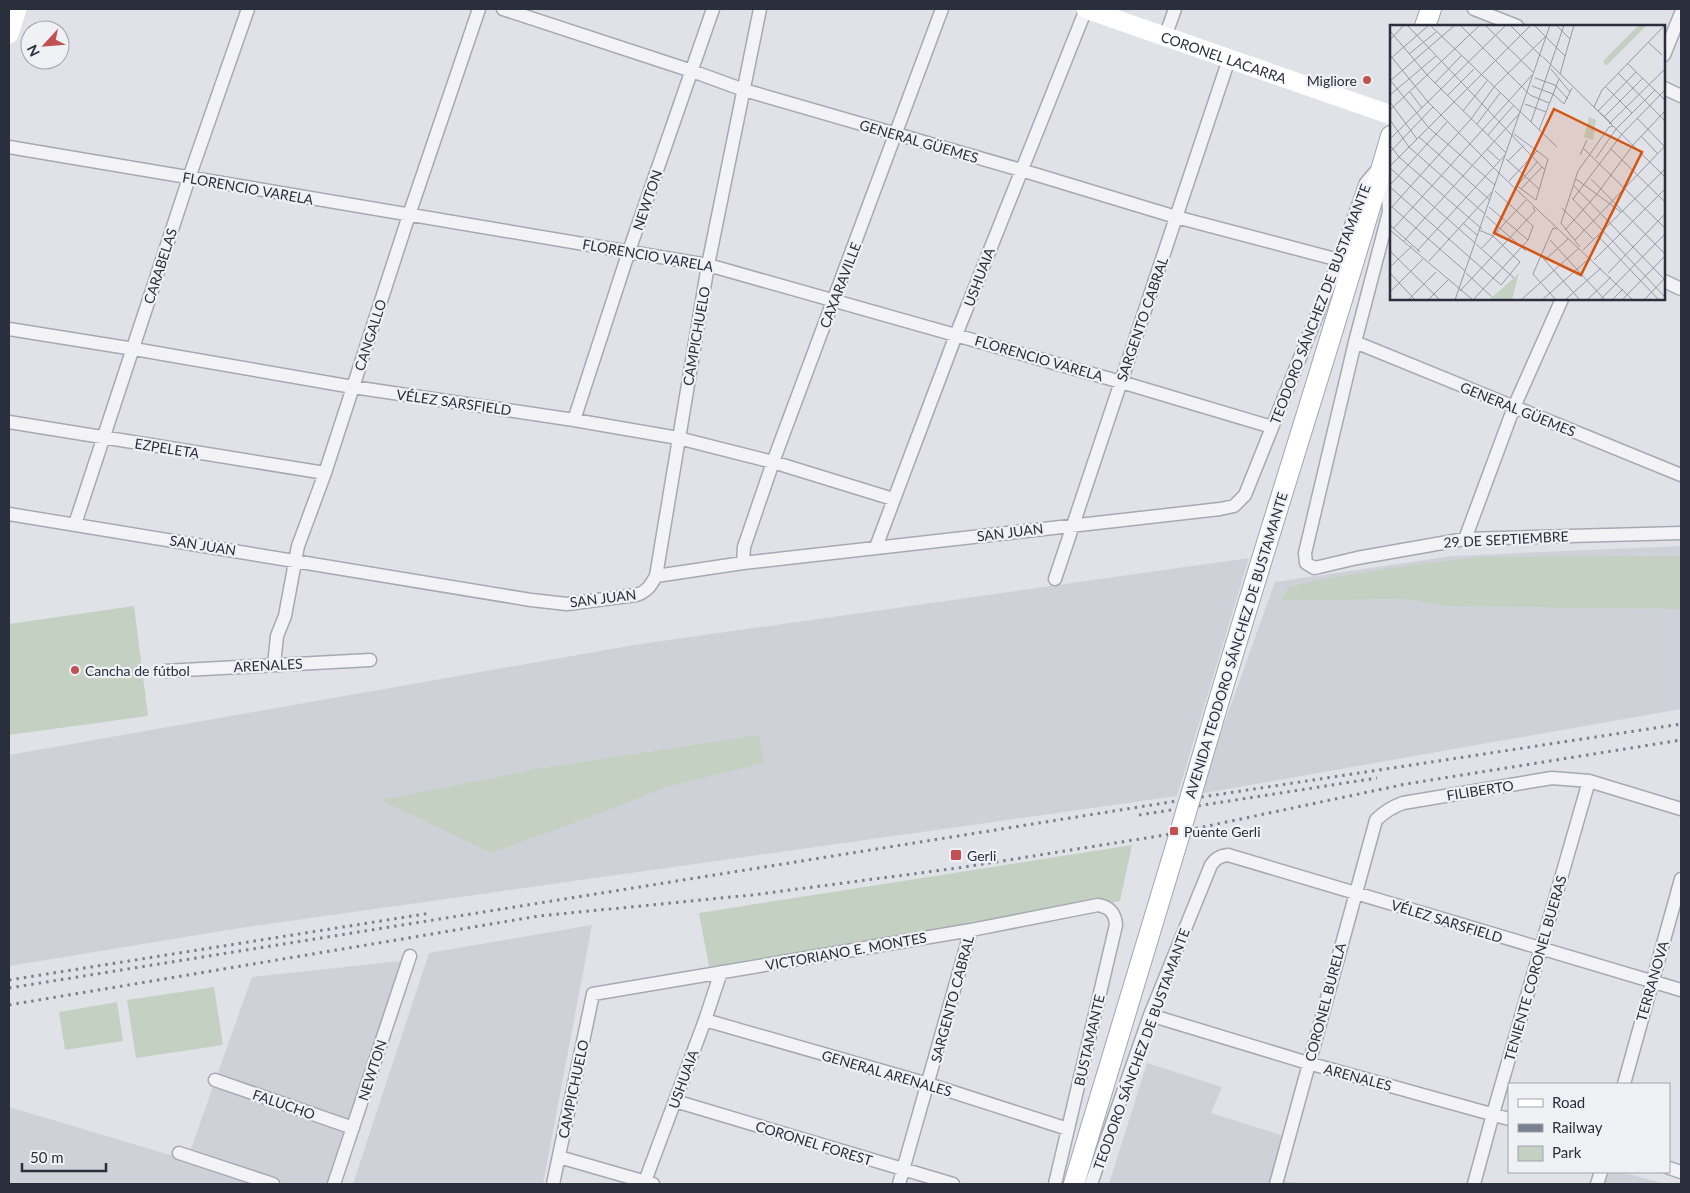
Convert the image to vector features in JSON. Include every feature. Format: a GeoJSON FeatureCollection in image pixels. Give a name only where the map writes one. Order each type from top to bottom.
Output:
{"type":"FeatureCollection","features":[{"type":"Feature","properties":{"kind":"main road"},"geometry":{"type":"LineString","coordinates":[[1425,25],[1431,9]]}},
{"type":"Feature","properties":{"kind":"main road","name":"AVENIDA TEODORO SÁNCHEZ DE BUSTAMANTE"},"geometry":{"type":"LineString","coordinates":[[1074,1184],[1254,583],[1387,165],[1390,143]]}},
{"type":"Feature","properties":{"kind":"street"},"geometry":{"type":"LineString","coordinates":[[9,34],[17,9]]}},
{"type":"Feature","properties":{"kind":"street","name":"CARABELAS"},"geometry":{"type":"LineString","coordinates":[[75,524],[189,178],[248,9]]}},
{"type":"Feature","properties":{"kind":"street","name":"CANGALLO"},"geometry":{"type":"LineString","coordinates":[[274,665],[277,636],[285,616],[298,546],[479,9]]}},
{"type":"Feature","properties":{"kind":"street","name":"GENERAL GÜEMES"},"geometry":{"type":"LineString","coordinates":[[504,9],[744,90],[1021,170],[1176,218],[1339,260]]}},
{"type":"Feature","properties":{"kind":"street","name":"NEWTON"},"geometry":{"type":"LineString","coordinates":[[574,420],[629,251],[713,9]]}},
{"type":"Feature","properties":{"kind":"street","name":"CAMPICHUELO"},"geometry":{"type":"LineString","coordinates":[[656,576],[708,265],[760,9]]}},
{"type":"Feature","properties":{"kind":"street","name":"CAXARAVILLE"},"geometry":{"type":"LineString","coordinates":[[743,562],[744,547],[773,462],[942,9]]}},
{"type":"Feature","properties":{"kind":"street","name":"CORONEL LACARRA"},"geometry":{"type":"LineString","coordinates":[[1086,9],[1390,115]]}},
{"type":"Feature","properties":{"kind":"street","name":"USHUAIA"},"geometry":{"type":"LineString","coordinates":[[876,547],[956,335],[1086,9]]}},
{"type":"Feature","properties":{"kind":"street"},"geometry":{"type":"LineString","coordinates":[[1165,37],[1175,9]]}},
{"type":"Feature","properties":{"kind":"street"},"geometry":{"type":"LineString","coordinates":[[1474,9],[1514,25]]}},
{"type":"Feature","properties":{"kind":"street"},"geometry":{"type":"LineString","coordinates":[[1665,53],[1681,13]]}},
{"type":"Feature","properties":{"kind":"street","name":"SARGENTO CABRAL"},"geometry":{"type":"LineString","coordinates":[[1055,579],[1229,59]]}},
{"type":"Feature","properties":{"kind":"street"},"geometry":{"type":"LineString","coordinates":[[1665,88],[1681,96]]}},
{"type":"Feature","properties":{"kind":"street","name":"FLORENCIO VARELA"},"geometry":{"type":"LineString","coordinates":[[9,147],[708,265],[1121,382],[1272,427]]}},
{"type":"Feature","properties":{"kind":"street","name":"TEODORO SÁNCHEZ DE BUSTAMANTE"},"geometry":{"type":"LineString","coordinates":[[1245,496],[1339,260],[1366,183],[1387,165]]}},
{"type":"Feature","properties":{"kind":"street","name":"TEODORO SÁNCHEZ DE BUSTAMANTE"},"geometry":{"type":"LineString","coordinates":[[1306,563],[1305,553],[1355,342],[1389,212],[1387,165]]}},
{"type":"Feature","properties":{"kind":"street"},"geometry":{"type":"LineString","coordinates":[[1665,281],[1681,289]]}},
{"type":"Feature","properties":{"kind":"street"},"geometry":{"type":"LineString","coordinates":[[1465,539],[1514,407],[1562,300]]}},
{"type":"Feature","properties":{"kind":"street","name":"VÉLEZ SARSFIELD"},"geometry":{"type":"LineString","coordinates":[[9,329],[353,387],[574,420],[678,438],[773,462],[893,499]]}},
{"type":"Feature","properties":{"kind":"street","name":"GENERAL GÜEMES"},"geometry":{"type":"LineString","coordinates":[[1355,342],[1681,474]]}},
{"type":"Feature","properties":{"kind":"street","name":"EZPELETA"},"geometry":{"type":"LineString","coordinates":[[9,422],[324,473]]}},
{"type":"Feature","properties":{"kind":"street","name":"SAN JUAN"},"geometry":{"type":"LineString","coordinates":[[9,514],[531,600],[561,603],[636,596],[644,593],[650,587],[656,576],[743,562],[1220,509],[1234,506],[1245,496]]}},
{"type":"Feature","properties":{"kind":"street","name":"29 DE SEPTIEMBRE"},"geometry":{"type":"LineString","coordinates":[[1306,563],[1314,568],[1357,558],[1465,539],[1681,533]]}},
{"type":"Feature","properties":{"kind":"street","name":"ARENALES"},"geometry":{"type":"LineString","coordinates":[[165,671],[370,660]]}},
{"type":"Feature","properties":{"kind":"street","name":"FILIBERTO"},"geometry":{"type":"LineString","coordinates":[[1376,820],[1388,810],[1403,803],[1552,778],[1589,781]]}},
{"type":"Feature","properties":{"kind":"street"},"geometry":{"type":"LineString","coordinates":[[1589,781],[1681,809]]}},
{"type":"Feature","properties":{"kind":"street","name":"TENIENTE CORONEL BUERAS"},"geometry":{"type":"LineString","coordinates":[[1474,1184],[1589,781]]}},
{"type":"Feature","properties":{"kind":"street","name":"CORONEL BURELA"},"geometry":{"type":"LineString","coordinates":[[1276,1184],[1376,820]]}},
{"type":"Feature","properties":{"kind":"street","name":"VÉLEZ SARSFIELD"},"geometry":{"type":"LineString","coordinates":[[1214,860],[1220,856],[1228,855],[1681,990]]}},
{"type":"Feature","properties":{"kind":"street","name":"TEODORO SÁNCHEZ DE BUSTAMANTE"},"geometry":{"type":"LineString","coordinates":[[1091,1184],[1150,1015],[1214,860]]}},
{"type":"Feature","properties":{"kind":"street","name":"TERRANOVA"},"geometry":{"type":"LineString","coordinates":[[1624,1083],[1681,879]]}},
{"type":"Feature","properties":{"kind":"street","name":"VICTORIANO E. MONTES"},"geometry":{"type":"LineString","coordinates":[[593,994],[971,930],[1098,905]]}},
{"type":"Feature","properties":{"kind":"street","name":"BUSTAMANTE"},"geometry":{"type":"LineString","coordinates":[[1055,1184],[1116,925],[1116,917],[1112,910],[1106,906],[1098,905]]}},
{"type":"Feature","properties":{"kind":"street","name":"SARGENTO CABRAL"},"geometry":{"type":"LineString","coordinates":[[899,1184],[971,930]]}},
{"type":"Feature","properties":{"kind":"street","name":"NEWTON"},"geometry":{"type":"LineString","coordinates":[[334,1184],[410,956]]}},
{"type":"Feature","properties":{"kind":"street","name":"USHUAIA"},"geometry":{"type":"LineString","coordinates":[[647,1183],[721,972]]}},
{"type":"Feature","properties":{"kind":"street","name":"CAMPICHUELO"},"geometry":{"type":"LineString","coordinates":[[553,1184],[593,994]]}},
{"type":"Feature","properties":{"kind":"street","name":"ARENALES"},"geometry":{"type":"LineString","coordinates":[[1150,1015],[1308,1063],[1508,1119]]}},
{"type":"Feature","properties":{"kind":"street","name":"GENERAL ARENALES"},"geometry":{"type":"LineString","coordinates":[[705,1020],[928,1084],[1068,1129]]}},
{"type":"Feature","properties":{"kind":"street","name":"FALUCHO"},"geometry":{"type":"LineString","coordinates":[[215,1080],[353,1128]]}},
{"type":"Feature","properties":{"kind":"street","name":"CORONEL FOREST"},"geometry":{"type":"LineString","coordinates":[[675,1101],[953,1184]]}},
{"type":"Feature","properties":{"kind":"street"},"geometry":{"type":"LineString","coordinates":[[179,1153],[273,1184]]}},
{"type":"Feature","properties":{"kind":"street"},"geometry":{"type":"LineString","coordinates":[[559,1157],[647,1183]]}},
{"type":"Feature","properties":{"kind":"shaded area"},"geometry":{"type":"Polygon","coordinates":[[[1681,546],[1681,709],[1199,794],[1275,582],[1452,556],[1681,546]]]}},
{"type":"Feature","properties":{"kind":"shaded area"},"geometry":{"type":"Polygon","coordinates":[[[1249,558],[1177,796],[240,928],[9,966],[9,755],[634,645],[1249,558]]]}},
{"type":"Feature","properties":{"kind":"shaded area"},"geometry":{"type":"Polygon","coordinates":[[[592,925],[543,1184],[353,1184],[429,953],[592,925]]]}},
{"type":"Feature","properties":{"kind":"shaded area"},"geometry":{"type":"Polygon","coordinates":[[[410,960],[329,1184],[9,1184],[9,1107],[187,1160],[252,977],[410,960]]]}},
{"type":"Feature","properties":{"kind":"shaded area"},"geometry":{"type":"Polygon","coordinates":[[[1147,1063],[1222,1087],[1211,1113],[1284,1136],[1271,1180],[1310,1184],[1109,1184],[1147,1063]]]}},
{"type":"Feature","properties":{"kind":"shaded area"},"geometry":{"type":"Polygon","coordinates":[[[1593,1173],[1626,1173],[1665,1184],[1589,1184],[1593,1173]]]}},
{"type":"Feature","properties":{"kind":"green space"},"geometry":{"type":"Polygon","coordinates":[[[1681,556],[1681,609],[1446,606],[1403,599],[1281,600],[1289,587],[1318,580],[1405,566],[1479,557],[1681,556]]]}},
{"type":"Feature","properties":{"kind":"green space","name":"Cancha de fútbol"},"geometry":{"type":"Polygon","coordinates":[[[134,606],[148,716],[9,735],[9,624],[134,606]]]}},
{"type":"Feature","properties":{"kind":"green space"},"geometry":{"type":"Polygon","coordinates":[[[759,735],[764,763],[666,787],[491,853],[381,800],[536,769],[759,735]]]}},
{"type":"Feature","properties":{"kind":"green space"},"geometry":{"type":"Polygon","coordinates":[[[1132,845],[1120,901],[709,967],[699,913],[1132,845]]]}},
{"type":"Feature","properties":{"kind":"green space"},"geometry":{"type":"Polygon","coordinates":[[[214,987],[223,1045],[136,1058],[127,1000],[214,987]]]}},
{"type":"Feature","properties":{"kind":"green space"},"geometry":{"type":"Polygon","coordinates":[[[117,1002],[123,1041],[65,1050],[59,1012],[117,1002]]]}},
{"type":"Feature","properties":{"kind":"railway"},"geometry":{"type":"LineString","coordinates":[[9,988],[1195,798],[1681,724]]}},
{"type":"Feature","properties":{"kind":"railway"},"geometry":{"type":"LineString","coordinates":[[9,1005],[539,916],[752,895],[958,868],[1165,835],[1406,784],[1681,740]]}},
{"type":"Feature","properties":{"kind":"railway"},"geometry":{"type":"LineString","coordinates":[[1139,815],[1377,778]]}},
{"type":"Feature","properties":{"kind":"railway"},"geometry":{"type":"LineString","coordinates":[[9,980],[431,913]]}},
{"type":"Feature","properties":{"kind":"place","name":"Migliore"},"geometry":{"type":"Point","coordinates":[1367,80]}},
{"type":"Feature","properties":{"kind":"place","name":"Cancha de fútbol"},"geometry":{"type":"Point","coordinates":[75,670]}},
{"type":"Feature","properties":{"kind":"place","name":"Puente Gerli"},"geometry":{"type":"Point","coordinates":[1174,831]}},
{"type":"Feature","properties":{"kind":"place","name":"Gerli"},"geometry":{"type":"Point","coordinates":[956,855]}}]}
